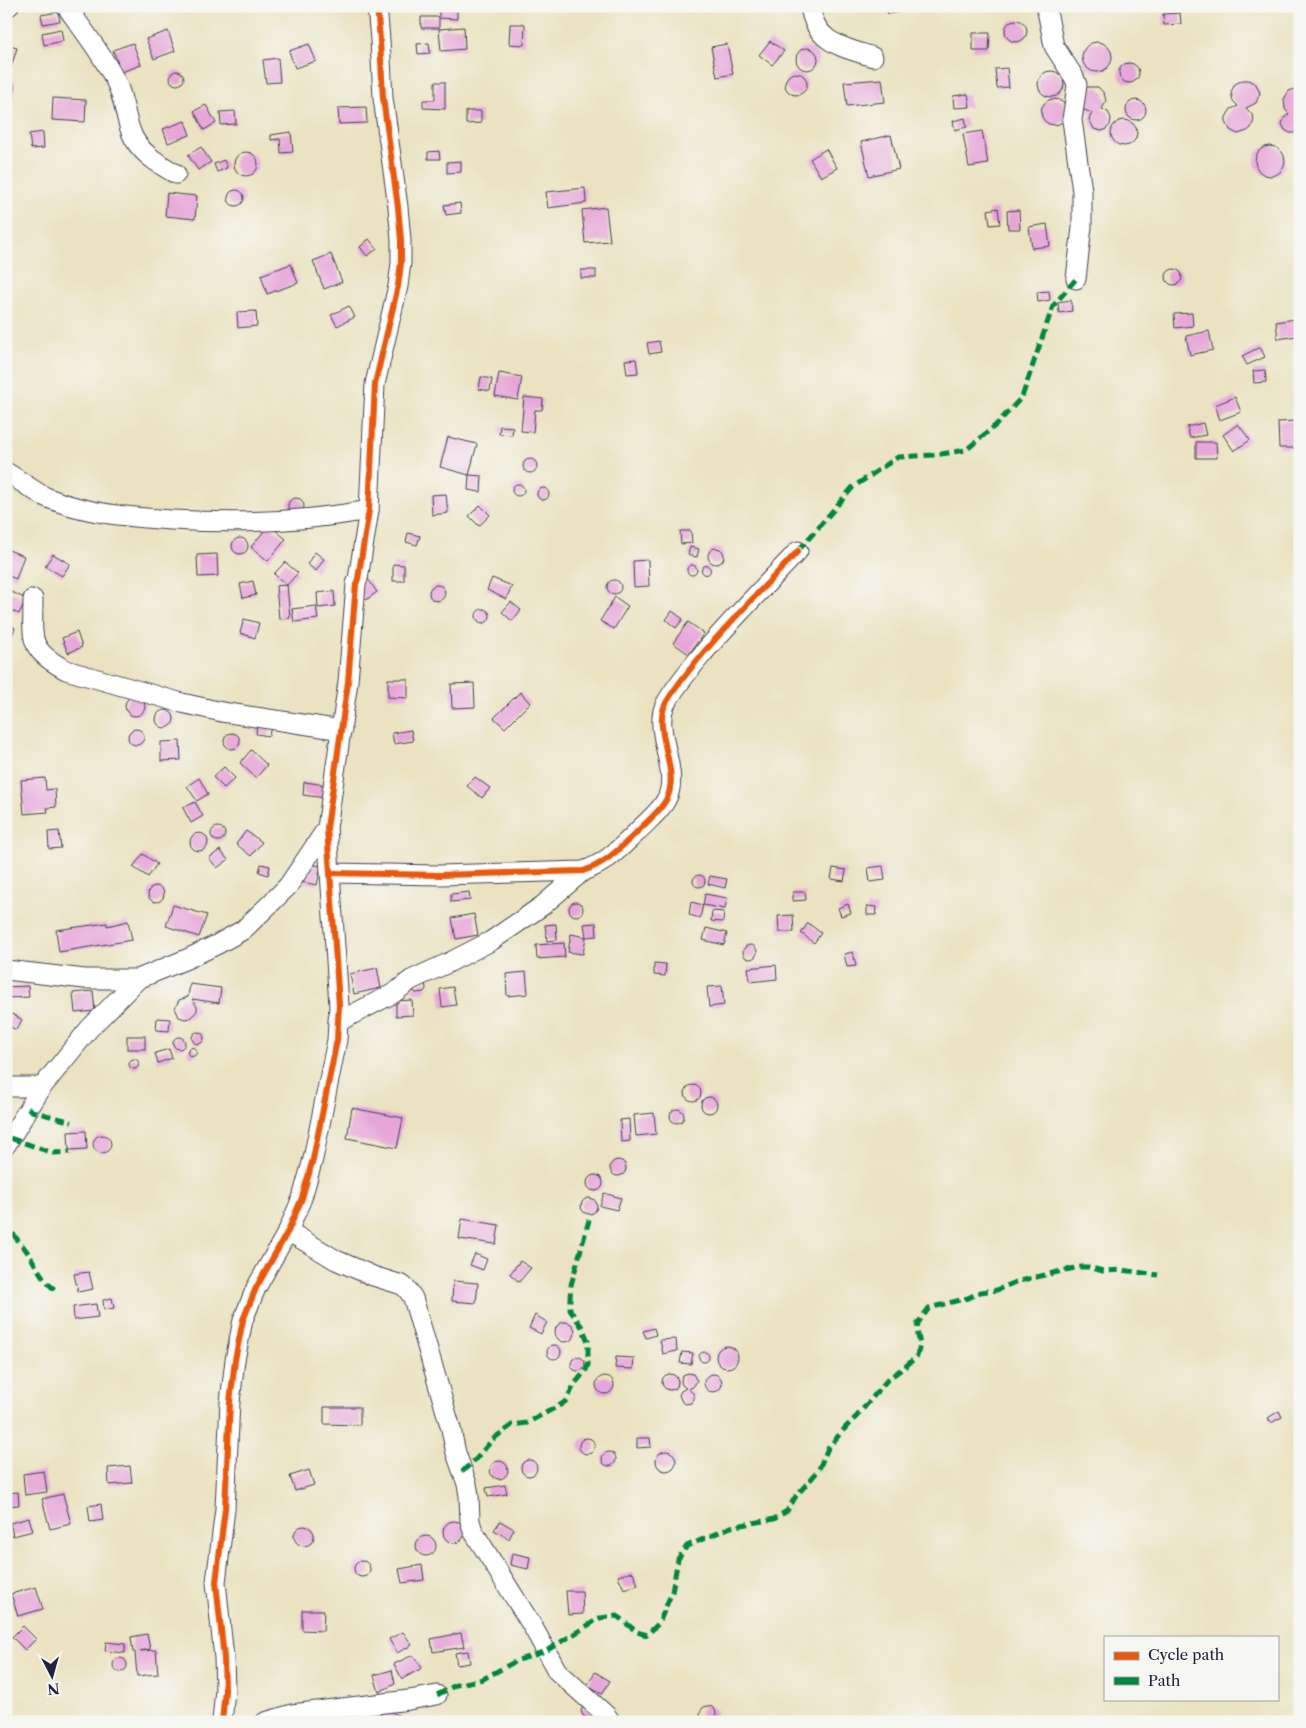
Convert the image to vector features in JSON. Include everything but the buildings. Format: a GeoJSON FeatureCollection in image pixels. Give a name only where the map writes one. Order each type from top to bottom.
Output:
{"type":"FeatureCollection","features":[{"type":"Feature","properties":{"kind":"street"},"geometry":{"type":"LineString","coordinates":[[66,6],[115,80],[121,94],[132,134],[138,144],[156,162],[176,174]]}},
{"type":"Feature","properties":{"kind":"street"},"geometry":{"type":"LineString","coordinates":[[222,1722],[225,1690],[224,1666],[216,1582],[225,1509],[230,1402],[235,1360],[243,1320],[253,1296],[288,1231],[302,1198],[313,1159],[337,1040],[339,1005],[327,828],[348,682],[356,588],[369,510],[375,384],[398,286],[401,255],[398,207],[383,98],[377,6]]}},
{"type":"Feature","properties":{"kind":"street"},"geometry":{"type":"LineString","coordinates":[[810,6],[815,26],[826,40],[840,47],[873,57]]}},
{"type":"Feature","properties":{"kind":"street"},"geometry":{"type":"LineString","coordinates":[[1046,6],[1054,46],[1074,77],[1077,86],[1072,120],[1082,191],[1082,227],[1076,279]]}},
{"type":"Feature","properties":{"kind":"street"},"geometry":{"type":"LineString","coordinates":[[6,472],[47,497],[100,513],[146,518],[202,522],[289,521],[369,510]]}},
{"type":"Feature","properties":{"kind":"street"},"geometry":{"type":"LineString","coordinates":[[331,873],[440,875],[583,871],[596,867],[614,854],[663,804],[669,790],[670,778],[662,718],[664,706],[674,690],[723,630],[798,551]]}},
{"type":"Feature","properties":{"kind":"street"},"geometry":{"type":"LineString","coordinates":[[33,599],[32,625],[38,650],[48,661],[66,670],[182,704],[342,730]]}},
{"type":"Feature","properties":{"kind":"street"},"geometry":{"type":"LineString","coordinates":[[6,1145],[42,1087],[89,1029],[138,979],[218,944],[242,930],[288,886],[327,828]]}},
{"type":"Feature","properties":{"kind":"street"},"geometry":{"type":"LineString","coordinates":[[338,1022],[394,993],[411,980],[448,964],[490,941],[542,906],[583,871]]}},
{"type":"Feature","properties":{"kind":"street"},"geometry":{"type":"LineString","coordinates":[[6,970],[85,979],[138,979]]}},
{"type":"Feature","properties":{"kind":"street"},"geometry":{"type":"LineString","coordinates":[[6,1087],[42,1087]]}},
{"type":"Feature","properties":{"kind":"street"},"geometry":{"type":"LineString","coordinates":[[288,1231],[336,1260],[373,1276],[402,1285],[410,1293],[418,1308],[456,1453],[467,1484],[470,1521],[473,1531],[533,1627],[557,1671],[606,1715],[611,1722]]}},
{"type":"Feature","properties":{"kind":"street"},"geometry":{"type":"LineString","coordinates":[[265,1722],[292,1714],[437,1695]]}},
{"type":"Feature","properties":{"kind":"marked path"},"geometry":{"type":"LineString","coordinates":[[798,551],[853,487],[898,457],[935,455],[966,450],[996,425],[1022,397],[1053,306],[1076,279]]}},
{"type":"Feature","properties":{"kind":"marked path"},"geometry":{"type":"LineString","coordinates":[[28,1108],[32,1111],[72,1122]]}},
{"type":"Feature","properties":{"kind":"marked path"},"geometry":{"type":"LineString","coordinates":[[10,1138],[53,1153],[70,1152]]}},
{"type":"Feature","properties":{"kind":"marked path"},"geometry":{"type":"LineString","coordinates":[[6,1220],[12,1233],[26,1250],[43,1277],[57,1291]]}},
{"type":"Feature","properties":{"kind":"marked path"},"geometry":{"type":"LineString","coordinates":[[462,1472],[492,1440],[512,1425],[527,1423],[567,1400],[574,1385],[586,1370],[588,1365],[588,1341],[582,1327],[570,1310],[570,1298],[571,1285],[589,1220]]}},
{"type":"Feature","properties":{"kind":"marked path"},"geometry":{"type":"LineString","coordinates":[[437,1695],[456,1685],[483,1679],[516,1661],[546,1651],[600,1618],[617,1616],[637,1632],[647,1635],[659,1623],[672,1592],[678,1559],[687,1546],[731,1527],[774,1519],[787,1511],[796,1496],[818,1471],[828,1448],[888,1379],[917,1356],[920,1345],[917,1330],[918,1323],[929,1308],[968,1298],[980,1292],[997,1290],[1015,1282],[1079,1267],[1103,1271],[1122,1270],[1158,1275]]}},
{"type":"Feature","properties":{"kind":"cycle path"},"geometry":{"type":"LineString","coordinates":[[222,1722],[225,1690],[224,1658],[216,1582],[225,1509],[230,1402],[235,1360],[243,1320],[256,1288],[288,1231],[302,1198],[313,1159],[337,1040],[339,1005],[327,828],[348,682],[356,584],[369,510],[375,384],[398,286],[401,263],[398,207],[383,98],[377,6]]}},
{"type":"Feature","properties":{"kind":"cycle path"},"geometry":{"type":"LineString","coordinates":[[331,873],[440,875],[583,871],[611,856],[652,818],[666,800],[670,789],[671,777],[662,726],[662,714],[670,696],[716,638],[798,551]]}}]}
